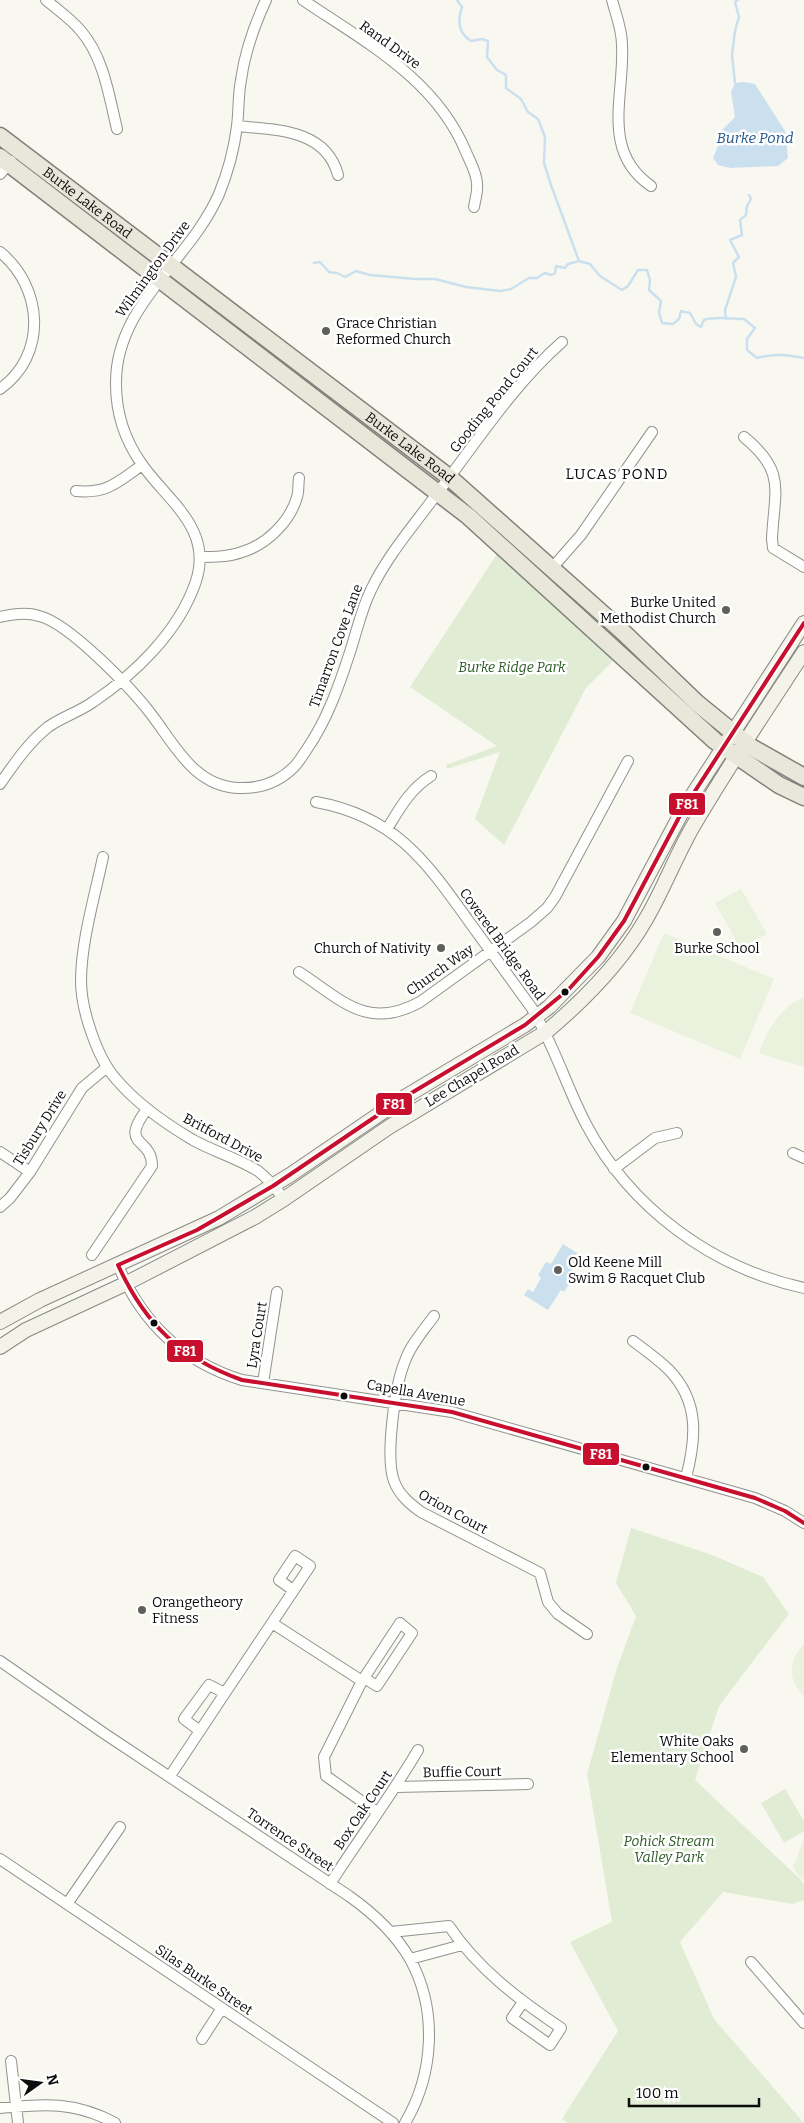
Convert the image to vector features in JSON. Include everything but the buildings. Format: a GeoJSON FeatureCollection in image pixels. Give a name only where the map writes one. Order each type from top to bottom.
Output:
{"type":"FeatureCollection","features":[{"type":"Feature","properties":{"kind":"main road","name":"Burke Lake Road"},"geometry":{"type":"LineString","coordinates":[[0,136],[449,477],[626,635],[779,785],[804,797]]}},
{"type":"Feature","properties":{"kind":"main road","name":"Burke Lake Road"},"geometry":{"type":"LineString","coordinates":[[3,165],[160,279],[468,516],[538,578],[682,712],[724,746],[739,744],[804,777]]}},
{"type":"Feature","properties":{"kind":"main road"},"geometry":{"type":"LineString","coordinates":[[739,744],[804,622]]}},
{"type":"Feature","properties":{"kind":"main road"},"geometry":{"type":"LineString","coordinates":[[739,744],[804,652]]}},
{"type":"Feature","properties":{"kind":"main road","name":"Lee Chapel Road"},"geometry":{"type":"LineString","coordinates":[[0,1347],[26,1330],[125,1284],[235,1228],[284,1200],[389,1127],[546,1032],[585,997],[631,942],[659,896],[692,830],[739,744]]}},
{"type":"Feature","properties":{"kind":"main road","name":"Lee Chapel Road"},"geometry":{"type":"LineString","coordinates":[[0,1322],[40,1300],[197,1230],[273,1186],[403,1098],[537,1016],[569,989],[598,957],[612,938],[635,903],[684,808],[724,746]]}},
{"type":"Feature","properties":{"kind":"street"},"geometry":{"type":"LineString","coordinates":[[46,0],[72,20],[91,45],[102,70],[117,129]]}},
{"type":"Feature","properties":{"kind":"street","name":"Wilmington Drive"},"geometry":{"type":"LineString","coordinates":[[0,784],[22,753],[48,727],[91,704],[123,682],[169,632],[195,585],[199,573],[200,558],[193,529],[184,513],[142,465],[133,450],[120,419],[116,395],[117,367],[122,343],[131,322],[160,279],[205,221],[218,196],[227,173],[237,126],[240,82],[245,54],[266,0]]}},
{"type":"Feature","properties":{"kind":"street","name":"Rand Drive"},"geometry":{"type":"LineString","coordinates":[[303,0],[397,64],[429,94],[453,126],[470,162],[477,181],[474,207]]}},
{"type":"Feature","properties":{"kind":"street"},"geometry":{"type":"LineString","coordinates":[[612,0],[622,43],[622,71],[618,104],[620,135],[630,166],[639,178],[651,186]]}},
{"type":"Feature","properties":{"kind":"street"},"geometry":{"type":"LineString","coordinates":[[237,126],[282,131],[302,136],[327,152],[335,164],[338,175]]}},
{"type":"Feature","properties":{"kind":"street"},"geometry":{"type":"LineString","coordinates":[[3,165],[20,151]]}},
{"type":"Feature","properties":{"kind":"street"},"geometry":{"type":"LineString","coordinates":[[0,252],[14,265],[25,281],[31,296],[35,319],[32,343],[25,361],[13,378],[0,389]]}},
{"type":"Feature","properties":{"kind":"street","name":"Gooding Pond Court"},"geometry":{"type":"LineString","coordinates":[[449,477],[535,366],[562,342]]}},
{"type":"Feature","properties":{"kind":"street"},"geometry":{"type":"LineString","coordinates":[[552,568],[581,535],[652,432]]}},
{"type":"Feature","properties":{"kind":"street"},"geometry":{"type":"LineString","coordinates":[[744,437],[753,445],[772,469],[775,484],[773,548],[804,567]]}},
{"type":"Feature","properties":{"kind":"street"},"geometry":{"type":"LineString","coordinates":[[76,491],[94,492],[106,489],[142,465]]}},
{"type":"Feature","properties":{"kind":"street","name":"Timarron Cove Lane"},"geometry":{"type":"LineString","coordinates":[[0,617],[17,614],[40,616],[59,624],[123,682],[150,713],[187,763],[206,779],[227,788],[252,789],[275,782],[295,767],[318,733],[336,694],[351,651],[361,610],[372,587],[387,562],[449,477]]}},
{"type":"Feature","properties":{"kind":"street"},"geometry":{"type":"LineString","coordinates":[[200,558],[242,552],[264,541],[276,530],[294,506],[298,493],[299,478]]}},
{"type":"Feature","properties":{"kind":"street","name":"Church Way"},"geometry":{"type":"LineString","coordinates":[[299,972],[354,1008],[376,1015],[389,1015],[404,1011],[420,1002],[531,922],[555,897],[628,761]]}},
{"type":"Feature","properties":{"kind":"street"},"geometry":{"type":"LineString","coordinates":[[387,830],[407,796],[419,784],[431,776]]}},
{"type":"Feature","properties":{"kind":"street","name":"Covered Bridge Road"},"geometry":{"type":"LineString","coordinates":[[316,802],[356,813],[387,830],[405,842],[431,868],[537,1016],[546,1032],[586,1124],[614,1169],[638,1196],[671,1226],[704,1249],[742,1269],[783,1284],[804,1288]]}},
{"type":"Feature","properties":{"kind":"street","name":"Britford Drive"},"geometry":{"type":"LineString","coordinates":[[103,857],[83,956],[81,981],[87,1020],[107,1067],[116,1080],[147,1109],[204,1146],[257,1170],[284,1200]]}},
{"type":"Feature","properties":{"kind":"street","name":"Tisbury Drive"},"geometry":{"type":"LineString","coordinates":[[0,1207],[10,1198],[30,1172],[82,1088],[107,1067]]}},
{"type":"Feature","properties":{"kind":"street"},"geometry":{"type":"LineString","coordinates":[[92,1255],[152,1166],[152,1158],[149,1152],[138,1143],[135,1130],[137,1123],[147,1109]]}},
{"type":"Feature","properties":{"kind":"street"},"geometry":{"type":"LineString","coordinates":[[614,1169],[655,1138],[678,1133]]}},
{"type":"Feature","properties":{"kind":"street"},"geometry":{"type":"LineString","coordinates":[[0,1152],[30,1172]]}},
{"type":"Feature","properties":{"kind":"street"},"geometry":{"type":"LineString","coordinates":[[793,1153],[804,1158]]}},
{"type":"Feature","properties":{"kind":"street","name":"Capella Avenue"},"geometry":{"type":"LineString","coordinates":[[118,1265],[125,1284],[149,1319],[182,1352],[202,1365],[223,1374],[242,1380],[452,1412],[755,1498],[785,1511],[804,1524]]}},
{"type":"Feature","properties":{"kind":"street","name":"Lyra Court"},"geometry":{"type":"LineString","coordinates":[[263,1383],[277,1292]]}},
{"type":"Feature","properties":{"kind":"street","name":"Orion Court"},"geometry":{"type":"LineString","coordinates":[[434,1316],[405,1359],[400,1377],[389,1451],[394,1483],[404,1500],[421,1512],[540,1573],[548,1602],[558,1614],[587,1634]]}},
{"type":"Feature","properties":{"kind":"street"},"geometry":{"type":"LineString","coordinates":[[633,1341],[670,1370],[685,1392],[693,1416],[694,1435],[686,1478]]}},
{"type":"Feature","properties":{"kind":"street"},"geometry":{"type":"LineString","coordinates":[[170,1776],[293,1590]]}},
{"type":"Feature","properties":{"kind":"street"},"geometry":{"type":"LineString","coordinates":[[272,1623],[363,1679],[377,1686],[412,1633],[400,1623],[363,1679],[324,1757],[326,1776],[378,1812]]}},
{"type":"Feature","properties":{"kind":"street","name":"Torrence Street"},"geometry":{"type":"LineString","coordinates":[[0,1661],[366,1908],[391,1932],[410,1959],[425,1999],[429,2042],[426,2071],[421,2090],[405,2123]]}},
{"type":"Feature","properties":{"kind":"street"},"geometry":{"type":"LineString","coordinates":[[200,1731],[184,1719],[209,1685],[225,1693]]}},
{"type":"Feature","properties":{"kind":"street","name":"Box Oak Court"},"geometry":{"type":"LineString","coordinates":[[330,1884],[396,1787],[418,1750]]}},
{"type":"Feature","properties":{"kind":"street","name":"Buffie Court"},"geometry":{"type":"LineString","coordinates":[[396,1787],[528,1784]]}},
{"type":"Feature","properties":{"kind":"street"},"geometry":{"type":"LineString","coordinates":[[67,1904],[120,1826]]}},
{"type":"Feature","properties":{"kind":"street","name":"Silas Burke Street"},"geometry":{"type":"LineString","coordinates":[[0,1859],[393,2123]]}},
{"type":"Feature","properties":{"kind":"street"},"geometry":{"type":"LineString","coordinates":[[391,1932],[449,1926],[462,1944],[494,1978],[523,2002],[561,2028],[550,2045],[512,2018],[523,2002]]}},
{"type":"Feature","properties":{"kind":"street"},"geometry":{"type":"LineString","coordinates":[[410,1959],[462,1944]]}},
{"type":"Feature","properties":{"kind":"street"},"geometry":{"type":"LineString","coordinates":[[751,1962],[804,2023]]}},
{"type":"Feature","properties":{"kind":"street"},"geometry":{"type":"LineString","coordinates":[[202,2039],[222,2008]]}},
{"type":"Feature","properties":{"kind":"street"},"geometry":{"type":"LineString","coordinates":[[11,2061],[18,2123]]}},
{"type":"Feature","properties":{"kind":"street"},"geometry":{"type":"LineString","coordinates":[[0,2108],[61,2104],[100,2115],[115,2123]]}},
{"type":"Feature","properties":{"kind":"green space","name":"Burke Ridge Park"},"geometry":{"type":"Polygon","coordinates":[[[497,554],[501,558],[503,556],[613,661],[586,688],[504,845],[475,819],[500,752],[447,769],[446,765],[497,746],[410,687],[497,554]]]}},
{"type":"Feature","properties":{"kind":"green space"},"geometry":{"type":"Polygon","coordinates":[[[741,889],[767,934],[741,949],[715,903],[741,889]]]}},
{"type":"Feature","properties":{"kind":"green space"},"geometry":{"type":"Polygon","coordinates":[[[664,933],[774,979],[740,1059],[630,1013],[664,933]]]}},
{"type":"Feature","properties":{"kind":"green space"},"geometry":{"type":"Polygon","coordinates":[[[804,997],[804,1067],[759,1053],[770,1028],[781,1013],[804,997]]]}},
{"type":"Feature","properties":{"kind":"green space","name":"Pohick Stream Valley Park"},"geometry":{"type":"Polygon","coordinates":[[[631,1528],[712,1555],[763,1577],[789,1614],[719,1706],[695,1780],[801,1880],[804,1884],[804,1900],[793,1904],[723,1892],[680,1942],[714,2019],[804,2123],[568,2123],[562,2119],[618,2031],[570,1942],[612,1922],[587,1774],[617,1668],[636,1616],[616,1583],[631,1528]]]}},
{"type":"Feature","properties":{"kind":"green space"},"geometry":{"type":"Polygon","coordinates":[[[804,1644],[804,1696],[795,1684],[792,1670],[795,1656],[804,1644]]]}},
{"type":"Feature","properties":{"kind":"green space"},"geometry":{"type":"Polygon","coordinates":[[[785,1789],[804,1821],[804,1831],[784,1843],[761,1803],[785,1789]]]}},
{"type":"Feature","properties":{"kind":"green space"},"geometry":{"type":"Polygon","coordinates":[[[804,1839],[804,1880],[800,1878],[793,1867],[804,1839]]]}},
{"type":"Feature","properties":{"kind":"water","name":"Burke Pond"},"geometry":{"type":"Polygon","coordinates":[[[735,83],[755,84],[785,131],[788,158],[778,166],[731,168],[718,165],[713,158],[721,139],[722,130],[735,117],[731,92],[735,83]]]}},
{"type":"Feature","properties":{"kind":"water"},"geometry":{"type":"Polygon","coordinates":[[[563,1244],[582,1256],[569,1275],[573,1278],[564,1292],[561,1290],[548,1310],[524,1295],[528,1289],[533,1292],[541,1278],[538,1275],[546,1262],[551,1264],[563,1244]]]}},
{"type":"Feature","properties":{"kind":"waterway"},"geometry":{"type":"LineString","coordinates":[[457,0],[462,7],[459,22],[463,34],[471,41],[482,39],[488,41],[487,57],[497,70],[506,75],[506,88],[521,99],[528,112],[538,119],[545,137],[544,163],[579,261]]}},
{"type":"Feature","properties":{"kind":"waterway"},"geometry":{"type":"LineString","coordinates":[[735,83],[732,55],[739,17],[735,2],[738,0]]}},
{"type":"Feature","properties":{"kind":"waterway"},"geometry":{"type":"LineString","coordinates":[[726,319],[725,310],[736,277],[733,263],[739,257],[730,240],[742,235],[740,220],[746,215],[747,206],[751,199],[749,195]]}},
{"type":"Feature","properties":{"kind":"waterway"},"geometry":{"type":"LineString","coordinates":[[314,263],[320,262],[329,272],[345,277],[356,271],[370,275],[435,279],[466,287],[500,291],[511,289],[529,278],[537,278],[545,273],[551,275],[555,273],[556,266],[565,268],[568,264],[579,261],[590,264],[600,276],[622,290],[628,286],[638,270],[647,270],[650,280],[649,290],[661,301],[659,312],[662,323],[673,324],[679,319],[681,311],[690,313],[696,324],[701,327],[704,320],[708,319],[744,319],[755,328],[747,339],[747,350],[757,358],[769,355],[804,358]]}},
{"type":"Feature","properties":{"kind":"transit line","name":"F81"},"geometry":{"type":"LineString","coordinates":[[804,623],[684,808],[624,921],[598,957],[569,989],[525,1025],[403,1098],[273,1186],[197,1230],[118,1265],[140,1305],[167,1336],[200,1361],[242,1380],[452,1412],[755,1498],[785,1511],[804,1523]]}},
{"type":"Feature","properties":{"kind":"place","name":"Grace Christian Reformed Church"},"geometry":{"type":"Point","coordinates":[326,331]}},
{"type":"Feature","properties":{"kind":"place","name":"Burke United Methodist Church"},"geometry":{"type":"Point","coordinates":[726,610]}},
{"type":"Feature","properties":{"kind":"place","name":"Burke School"},"geometry":{"type":"Point","coordinates":[717,932]}},
{"type":"Feature","properties":{"kind":"place","name":"Church of Nativity"},"geometry":{"type":"Point","coordinates":[441,948]}},
{"type":"Feature","properties":{"kind":"place","name":"Old Keene Mill Swim & Racquet Club"},"geometry":{"type":"Point","coordinates":[558,1270]}},
{"type":"Feature","properties":{"kind":"place","name":"Orangetheory Fitness"},"geometry":{"type":"Point","coordinates":[142,1610]}},
{"type":"Feature","properties":{"kind":"place","name":"White Oaks Elementary School"},"geometry":{"type":"Point","coordinates":[744,1749]}},
{"type":"Feature","properties":{"kind":"district","name":"LUCAS POND"},"geometry":{"type":"Point","coordinates":[617,474]}}]}
